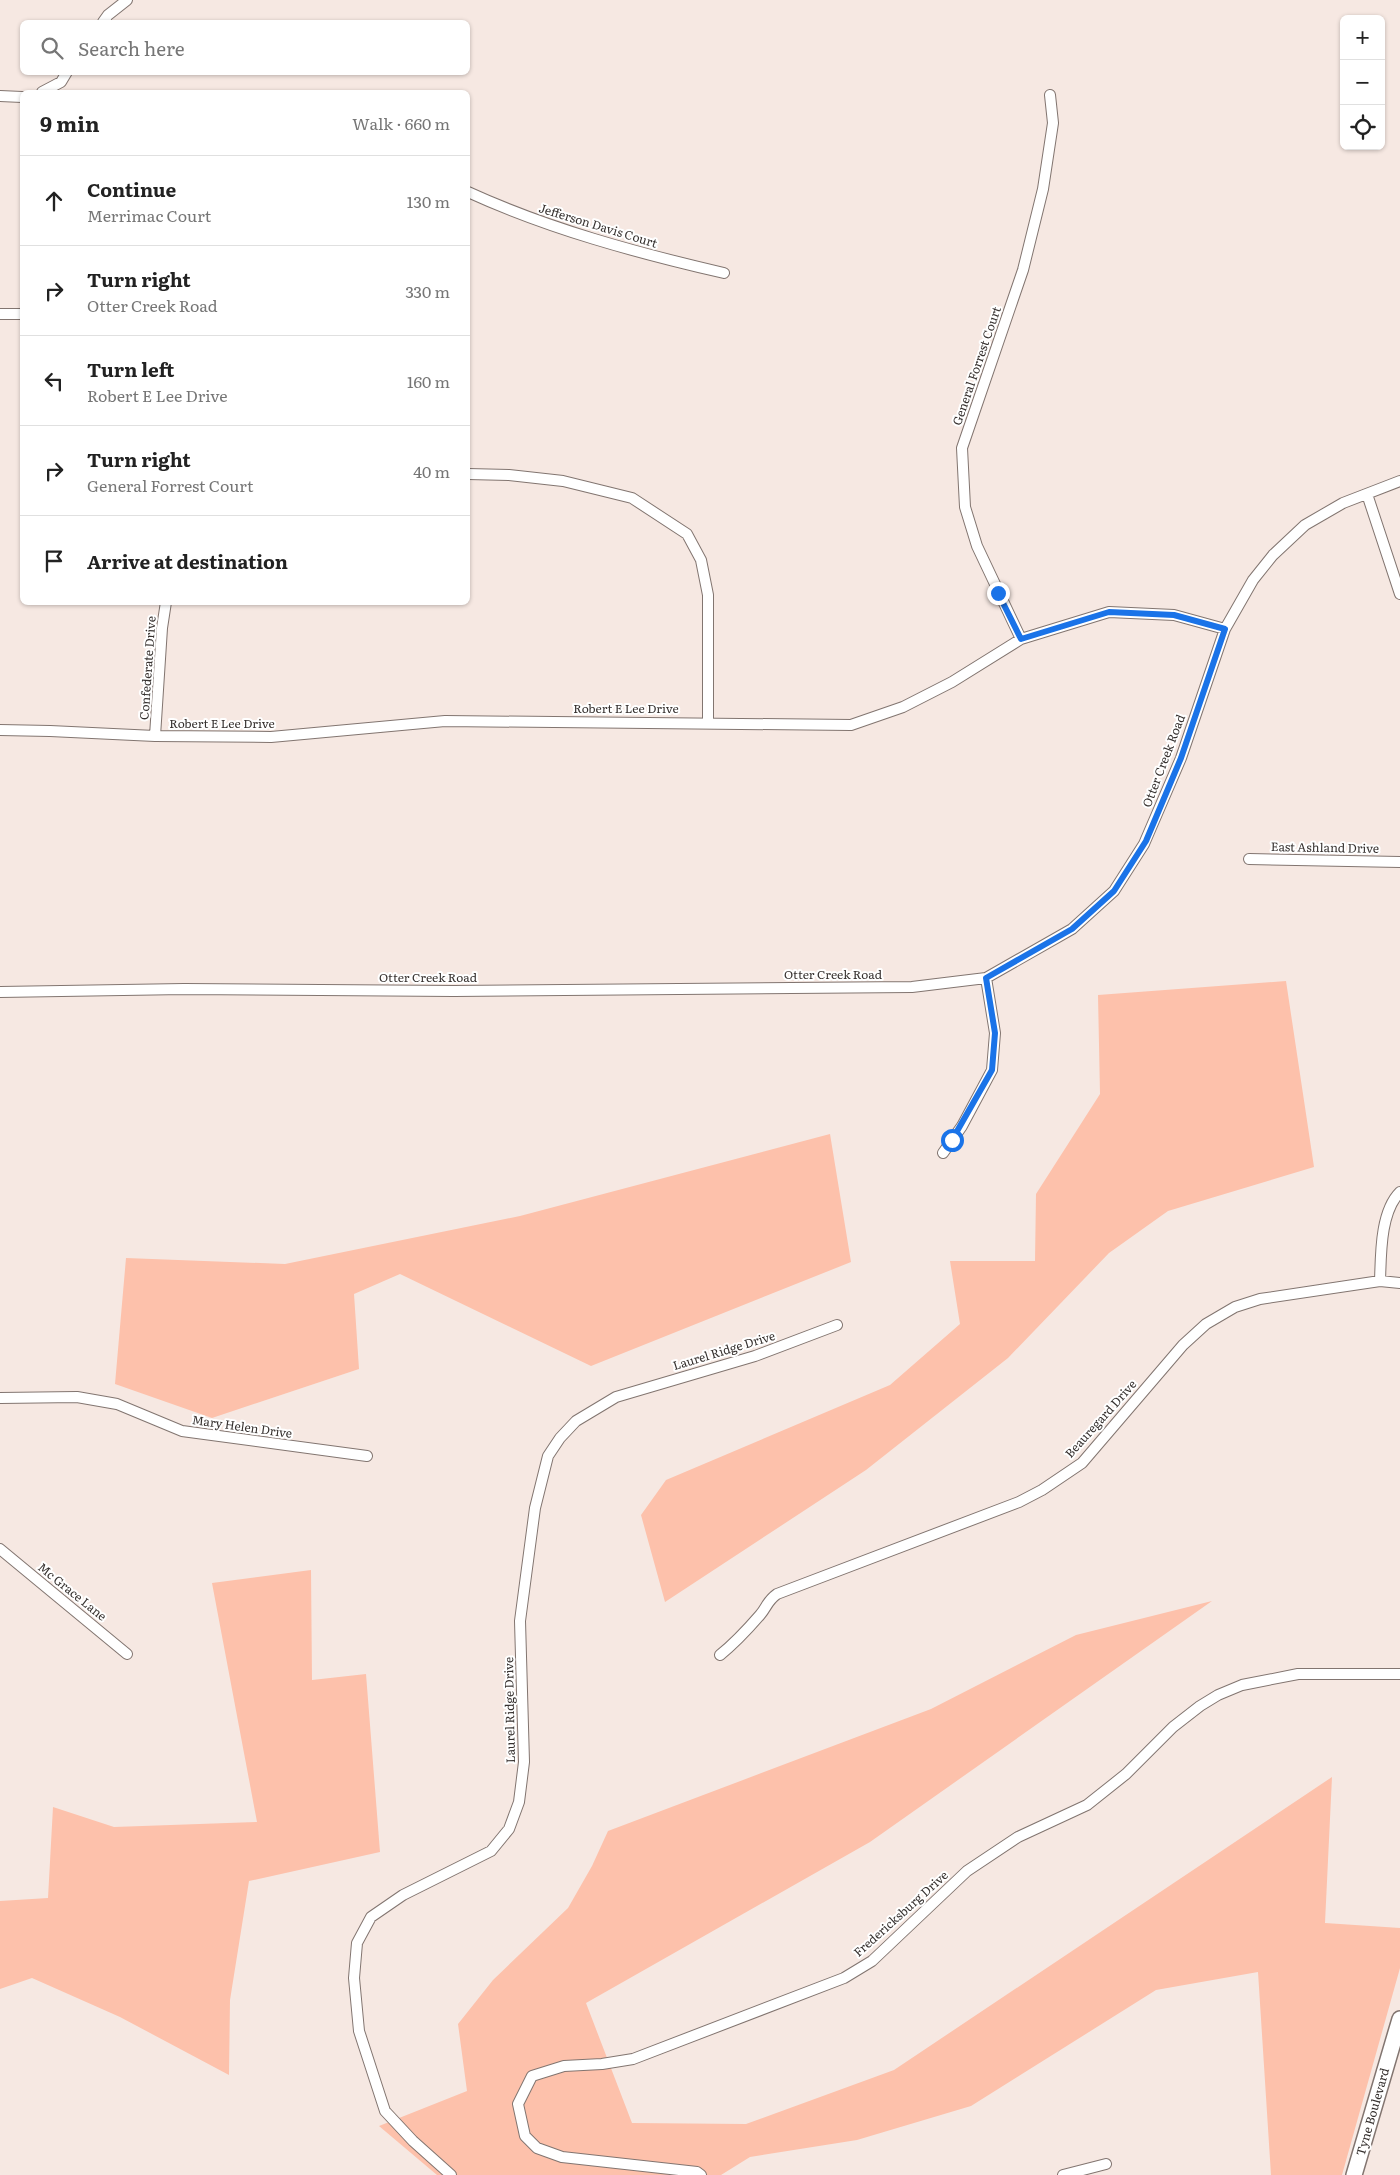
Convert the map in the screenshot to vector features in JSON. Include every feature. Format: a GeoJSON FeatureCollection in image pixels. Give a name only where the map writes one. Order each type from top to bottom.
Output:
{"type":"FeatureCollection","features":[{"type":"Feature","properties":{"kind":"street"},"geometry":{"type":"LineString","coordinates":[[104,20],[127,0]]}},
{"type":"Feature","properties":{"kind":"street"},"geometry":{"type":"LineString","coordinates":[[46,90],[61,82],[66,75]]}},
{"type":"Feature","properties":{"kind":"street","name":"General Forrest Court"},"geometry":{"type":"LineString","coordinates":[[1021,639],[977,546],[966,507],[962,448],[1025,261],[1043,189],[1053,123],[1050,95]]}},
{"type":"Feature","properties":{"kind":"street"},"geometry":{"type":"LineString","coordinates":[[0,96],[20,97]]}},
{"type":"Feature","properties":{"kind":"street","name":"Jefferson Davis Court"},"geometry":{"type":"LineString","coordinates":[[470,193],[508,210],[628,248],[724,273]]}},
{"type":"Feature","properties":{"kind":"street"},"geometry":{"type":"LineString","coordinates":[[0,314],[20,314]]}},
{"type":"Feature","properties":{"kind":"street"},"geometry":{"type":"LineString","coordinates":[[470,474],[509,475],[563,481],[632,498],[688,534],[701,560],[708,595],[708,722]]}},
{"type":"Feature","properties":{"kind":"street","name":"Otter Creek Road"},"geometry":{"type":"LineString","coordinates":[[0,992],[176,989],[457,991],[912,987],[986,978],[1072,929],[1114,891],[1146,841],[1181,758],[1225,629],[1253,580],[1273,555],[1305,525],[1343,503],[1400,481]]}},
{"type":"Feature","properties":{"kind":"street"},"geometry":{"type":"LineString","coordinates":[[1367,494],[1400,594]]}},
{"type":"Feature","properties":{"kind":"street","name":"Confederate Drive"},"geometry":{"type":"LineString","coordinates":[[155,736],[162,628],[166,605]]}},
{"type":"Feature","properties":{"kind":"street","name":"Robert E Lee Drive"},"geometry":{"type":"LineString","coordinates":[[0,730],[155,736],[271,737],[445,721],[708,722],[739,725],[851,724],[903,707],[952,682],[1021,639],[1109,612],[1174,615],[1225,629]]}},
{"type":"Feature","properties":{"kind":"street","name":"East Ashland Drive"},"geometry":{"type":"LineString","coordinates":[[1249,859],[1400,862]]}},
{"type":"Feature","properties":{"kind":"street"},"geometry":{"type":"LineString","coordinates":[[943,1153],[962,1126],[992,1070],[995,1033],[986,978]]}},
{"type":"Feature","properties":{"kind":"street"},"geometry":{"type":"LineString","coordinates":[[1380,1281],[1381,1250],[1385,1220],[1396,1196],[1400,1192]]}},
{"type":"Feature","properties":{"kind":"street","name":"Beauregard Drive"},"geometry":{"type":"LineString","coordinates":[[720,1655],[742,1637],[764,1610],[768,1601],[777,1594],[1019,1502],[1042,1490],[1082,1462],[1183,1345],[1206,1324],[1235,1307],[1260,1299],[1380,1281],[1400,1283]]}},
{"type":"Feature","properties":{"kind":"street","name":"Laurel Ridge Drive"},"geometry":{"type":"LineString","coordinates":[[451,2175],[413,2141],[385,2111],[359,2031],[354,1978],[358,1943],[371,1917],[403,1895],[491,1851],[509,1829],[519,1802],[524,1762],[520,1621],[535,1508],[548,1456],[560,1438],[576,1421],[616,1397],[755,1356],[837,1325]]}},
{"type":"Feature","properties":{"kind":"street","name":"Mary Helen Drive"},"geometry":{"type":"LineString","coordinates":[[0,1398],[77,1397],[117,1404],[182,1431],[367,1456]]}},
{"type":"Feature","properties":{"kind":"street","name":"Mc Grace Lane"},"geometry":{"type":"LineString","coordinates":[[0,1549],[127,1654]]}},
{"type":"Feature","properties":{"kind":"street","name":"Fredericksburg Drive"},"geometry":{"type":"LineString","coordinates":[[697,2174],[562,2157],[537,2148],[526,2136],[518,2104],[532,2076],[564,2066],[602,2064],[633,2059],[844,1978],[872,1960],[967,1871],[1018,1837],[1088,1804],[1126,1774],[1173,1727],[1218,1695],[1242,1685],[1298,1674],[1400,1674]]}},
{"type":"Feature","properties":{"kind":"street","name":"Tyne Boulevard"},"geometry":{"type":"LineString","coordinates":[[1354,2175],[1400,2019]]}},
{"type":"Feature","properties":{"kind":"street"},"geometry":{"type":"LineString","coordinates":[[1063,2175],[1106,2164]]}},
{"type":"Feature","properties":{"kind":"shaded area"},"geometry":{"type":"Polygon","coordinates":[[[1286,981],[1314,1167],[1168,1211],[1109,1253],[1008,1358],[866,1470],[665,1602],[641,1515],[666,1480],[890,1385],[960,1324],[950,1261],[1035,1261],[1036,1194],[1100,1094],[1098,995],[1286,981]]]}},
{"type":"Feature","properties":{"kind":"shaded area"},"geometry":{"type":"Polygon","coordinates":[[[830,1134],[851,1262],[591,1366],[400,1274],[354,1294],[359,1369],[212,1418],[115,1384],[126,1258],[285,1264],[520,1216],[830,1134]]]}},
{"type":"Feature","properties":{"kind":"shaded area"},"geometry":{"type":"Polygon","coordinates":[[[311,1570],[312,1680],[366,1674],[380,1852],[249,1881],[230,2000],[229,2075],[120,2017],[32,1978],[0,1989],[0,1901],[48,1898],[53,1807],[114,1827],[257,1822],[212,1583],[311,1570]]]}},
{"type":"Feature","properties":{"kind":"shaded area"},"geometry":{"type":"Polygon","coordinates":[[[1212,1601],[870,1842],[586,2003],[632,2123],[746,2124],[894,2070],[1332,1777],[1325,1923],[1400,1928],[1400,1968],[1342,2175],[1271,2175],[1258,1972],[1156,1990],[971,2106],[857,2140],[750,2157],[721,2175],[437,2175],[379,2126],[467,2091],[458,2024],[493,1980],[568,1908],[592,1866],[608,1831],[931,1709],[1076,1635],[1212,1601]]]}},
{"type":"Feature","properties":{"kind":"route"},"geometry":{"type":"LineString","coordinates":[[952,1140],[962,1126],[992,1070],[995,1033],[986,978],[1072,929],[1114,891],[1146,841],[1181,758],[1225,629],[1174,615],[1109,612],[1021,639],[998,593]]}}]}
